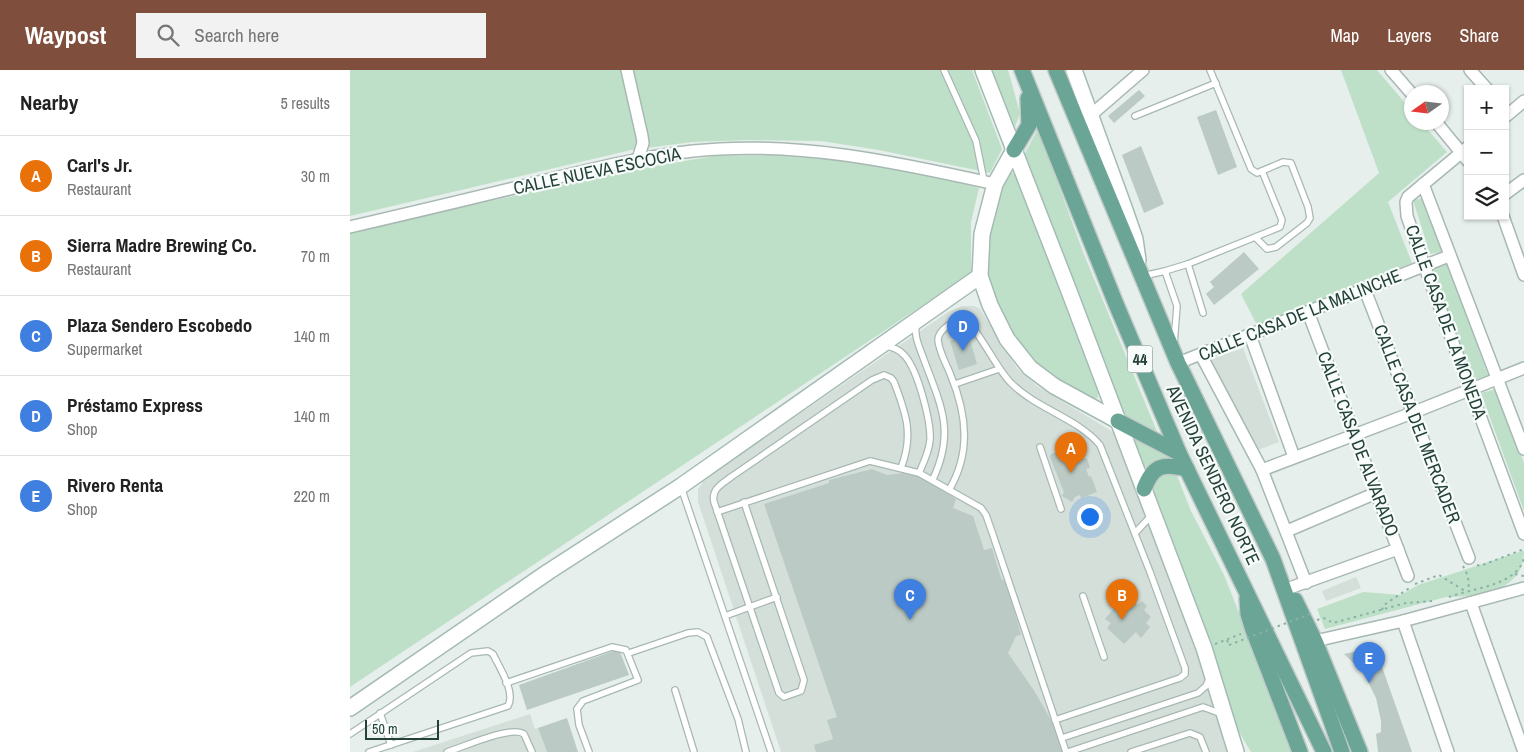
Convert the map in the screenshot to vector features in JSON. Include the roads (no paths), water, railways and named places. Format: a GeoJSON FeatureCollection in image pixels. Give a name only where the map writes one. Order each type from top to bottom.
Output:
{"type":"FeatureCollection","features":[{"type":"Feature","properties":{"kind":"main road"},"geometry":{"type":"LineString","coordinates":[[1014,150],[1026,133],[1031,118],[1021,70]]}},
{"type":"Feature","properties":{"kind":"main road","name":"AVENIDA SENDERO NORTE"},"geometry":{"type":"LineString","coordinates":[[1021,70],[1179,453],[1324,752]]}},
{"type":"Feature","properties":{"kind":"main road","name":"AVENIDA SENDERO NORTE"},"geometry":{"type":"LineString","coordinates":[[1056,70],[1176,356],[1273,559],[1342,752]]}},
{"type":"Feature","properties":{"kind":"main road"},"geometry":{"type":"LineString","coordinates":[[1118,420],[1179,453]]}},
{"type":"Feature","properties":{"kind":"main road"},"geometry":{"type":"LineString","coordinates":[[1144,489],[1148,477],[1156,469],[1175,466],[1187,469]]}},
{"type":"Feature","properties":{"kind":"main road"},"geometry":{"type":"LineString","coordinates":[[1285,591],[1298,603],[1316,641],[1360,752]]}},
{"type":"Feature","properties":{"kind":"main road"},"geometry":{"type":"LineString","coordinates":[[1248,592],[1246,602],[1253,630],[1300,752]]}},
{"type":"Feature","properties":{"kind":"street"},"geometry":{"type":"LineString","coordinates":[[627,70],[642,136],[638,159]]}},
{"type":"Feature","properties":{"kind":"street"},"geometry":{"type":"LineString","coordinates":[[983,70],[1204,648],[1236,752]]}},
{"type":"Feature","properties":{"kind":"street"},"geometry":{"type":"LineString","coordinates":[[1091,115],[1143,70]]}},
{"type":"Feature","properties":{"kind":"street"},"geometry":{"type":"LineString","coordinates":[[1391,70],[1404,85]]}},
{"type":"Feature","properties":{"kind":"street"},"geometry":{"type":"LineString","coordinates":[[1470,70],[1484,85]]}},
{"type":"Feature","properties":{"kind":"street"},"geometry":{"type":"LineString","coordinates":[[1077,71],[1133,232],[1141,274]]}},
{"type":"Feature","properties":{"kind":"street"},"geometry":{"type":"LineString","coordinates":[[1509,112],[1524,101]]}},
{"type":"Feature","properties":{"kind":"street"},"geometry":{"type":"LineString","coordinates":[[1444,130],[1464,151]]}},
{"type":"Feature","properties":{"kind":"street","name":"CALLE NUEVA ESCOCIA"},"geometry":{"type":"LineString","coordinates":[[350,226],[638,159],[693,151],[762,148],[830,152],[989,182]]}},
{"type":"Feature","properties":{"kind":"street"},"geometry":{"type":"LineString","coordinates":[[1014,150],[989,182],[982,234],[980,276],[998,323],[1007,339],[1030,368],[1054,386],[1118,420]]}},
{"type":"Feature","properties":{"kind":"street"},"geometry":{"type":"LineString","coordinates":[[1423,184],[1464,154]]}},
{"type":"Feature","properties":{"kind":"street"},"geometry":{"type":"LineString","coordinates":[[1509,191],[1524,180]]}},
{"type":"Feature","properties":{"kind":"street","name":"CALLE CASA DE LA MONEDA"},"geometry":{"type":"LineString","coordinates":[[1524,449],[1423,184],[1408,197],[1406,208],[1424,265],[1524,534]]}},
{"type":"Feature","properties":{"kind":"street"},"geometry":{"type":"LineString","coordinates":[[1504,220],[1524,275]]}},
{"type":"Feature","properties":{"kind":"street","name":"CALLE CASA DE LA MALINCHE"},"geometry":{"type":"LineString","coordinates":[[1176,356],[1201,355],[1449,256]]}},
{"type":"Feature","properties":{"kind":"street"},"geometry":{"type":"LineString","coordinates":[[350,708],[548,572],[681,486],[883,346],[980,276]]}},
{"type":"Feature","properties":{"kind":"street","name":"CALLE CASA DEL MERCADER"},"geometry":{"type":"LineString","coordinates":[[1366,290],[1469,558]]}},
{"type":"Feature","properties":{"kind":"street","name":"CALLE CASA DE ALVARADO"},"geometry":{"type":"LineString","coordinates":[[1308,312],[1408,576]]}},
{"type":"Feature","properties":{"kind":"street"},"geometry":{"type":"LineString","coordinates":[[1250,335],[1294,456]]}},
{"type":"Feature","properties":{"kind":"street"},"geometry":{"type":"LineString","coordinates":[[1201,355],[1262,470],[1306,583]]}},
{"type":"Feature","properties":{"kind":"street"},"geometry":{"type":"LineString","coordinates":[[1262,470],[1524,368]]}},
{"type":"Feature","properties":{"kind":"street"},"geometry":{"type":"LineString","coordinates":[[1287,531],[1376,493]]}},
{"type":"Feature","properties":{"kind":"street"},"geometry":{"type":"LineString","coordinates":[[1285,591],[1398,549]]}},
{"type":"Feature","properties":{"kind":"street"},"geometry":{"type":"LineString","coordinates":[[1316,641],[1402,622],[1524,588]]}},
{"type":"Feature","properties":{"kind":"street"},"geometry":{"type":"LineString","coordinates":[[1471,603],[1524,752]]}},
{"type":"Feature","properties":{"kind":"street"},"geometry":{"type":"LineString","coordinates":[[1402,622],[1448,752]]}},
{"type":"Feature","properties":{"kind":"lane"},"geometry":{"type":"LineString","coordinates":[[944,70],[976,141],[989,182]]}},
{"type":"Feature","properties":{"kind":"lane"},"geometry":{"type":"LineString","coordinates":[[1210,70],[1251,169],[1254,172],[1262,171],[1283,162],[1291,163],[1308,207],[1310,218],[1271,250],[1256,238]]}},
{"type":"Feature","properties":{"kind":"lane"},"geometry":{"type":"LineString","coordinates":[[1135,116],[1216,83]]}},
{"type":"Feature","properties":{"kind":"lane"},"geometry":{"type":"LineString","coordinates":[[1141,274],[1165,271],[1188,264],[1276,230],[1282,224],[1262,171]]}},
{"type":"Feature","properties":{"kind":"lane"},"geometry":{"type":"LineString","coordinates":[[1188,264],[1204,313]]}},
{"type":"Feature","properties":{"kind":"lane"},"geometry":{"type":"LineString","coordinates":[[1165,271],[1177,306],[1176,356]]}},
{"type":"Feature","properties":{"kind":"lane"},"geometry":{"type":"LineString","coordinates":[[949,490],[960,473],[965,449],[962,413],[954,384],[938,341],[940,332],[958,320],[965,319],[970,323],[999,369],[1012,384],[1034,402],[1087,432],[1100,445],[1180,654],[1184,674],[1180,678],[1055,720]]}},
{"type":"Feature","properties":{"kind":"lane"},"geometry":{"type":"LineString","coordinates":[[919,320],[916,335],[942,413],[946,437],[943,455],[933,479]]}},
{"type":"Feature","properties":{"kind":"lane"},"geometry":{"type":"LineString","coordinates":[[883,346],[895,348],[906,357],[924,402],[930,442],[919,473]]}},
{"type":"Feature","properties":{"kind":"lane"},"geometry":{"type":"LineString","coordinates":[[954,384],[999,369]]}},
{"type":"Feature","properties":{"kind":"lane"},"geometry":{"type":"LineString","coordinates":[[744,502],[803,675],[804,685],[799,692],[784,697],[779,693],[717,512],[713,498],[719,486],[880,376],[888,376],[894,382],[907,422],[909,439],[901,468]]}},
{"type":"Feature","properties":{"kind":"lane"},"geometry":{"type":"LineString","coordinates":[[1040,447],[1061,509]]}},
{"type":"Feature","properties":{"kind":"lane"},"geometry":{"type":"LineString","coordinates":[[717,512],[866,462],[877,462],[919,473],[933,479],[981,508],[986,515],[1067,752],[1203,707],[1226,716]]}},
{"type":"Feature","properties":{"kind":"lane"},"geometry":{"type":"LineString","coordinates":[[681,486],[771,752]]}},
{"type":"Feature","properties":{"kind":"lane"},"geometry":{"type":"LineString","coordinates":[[1135,533],[1153,513]]}},
{"type":"Feature","properties":{"kind":"lane"},"geometry":{"type":"LineString","coordinates":[[1083,596],[1104,657]]}},
{"type":"Feature","properties":{"kind":"lane"},"geometry":{"type":"LineString","coordinates":[[725,616],[777,597]]}},
{"type":"Feature","properties":{"kind":"lane"},"geometry":{"type":"LineString","coordinates":[[629,653],[688,634],[698,632],[707,637],[740,727],[746,752]]}},
{"type":"Feature","properties":{"kind":"lane"},"geometry":{"type":"LineString","coordinates":[[506,683],[612,647],[621,648],[629,653],[638,680],[583,701],[577,709],[579,726],[589,752]]}},
{"type":"Feature","properties":{"kind":"lane"},"geometry":{"type":"LineString","coordinates":[[350,734],[471,653],[479,650],[493,654],[506,683],[510,700],[504,709],[369,752]]}},
{"type":"Feature","properties":{"kind":"lane"},"geometry":{"type":"LineString","coordinates":[[1062,738],[1198,693],[1206,686],[1211,675]]}},
{"type":"Feature","properties":{"kind":"lane"},"geometry":{"type":"LineString","coordinates":[[676,690],[694,752]]}},
{"type":"Feature","properties":{"kind":"lane"},"geometry":{"type":"LineString","coordinates":[[380,713],[390,744]]}},
{"type":"Feature","properties":{"kind":"lane"},"geometry":{"type":"LineString","coordinates":[[446,752],[504,733],[518,731],[524,734],[532,752]]}},
{"type":"Feature","properties":{"kind":"lane"},"geometry":{"type":"LineString","coordinates":[[1131,752],[1190,732],[1200,737],[1206,752]]}},
{"type":"Feature","properties":{"kind":"place","name":"Préstamo Express"},"geometry":{"type":"Point","coordinates":[963,351]}},
{"type":"Feature","properties":{"kind":"place","name":"Carl's Jr."},"geometry":{"type":"Point","coordinates":[1071,473]}},
{"type":"Feature","properties":{"kind":"place","name":"Plaza Sendero Escobedo"},"geometry":{"type":"Point","coordinates":[910,620]}},
{"type":"Feature","properties":{"kind":"place","name":"Sierra Madre Brewing Co."},"geometry":{"type":"Point","coordinates":[1122,620]}},
{"type":"Feature","properties":{"kind":"place","name":"Rivero Renta"},"geometry":{"type":"Point","coordinates":[1369,683]}}]}
